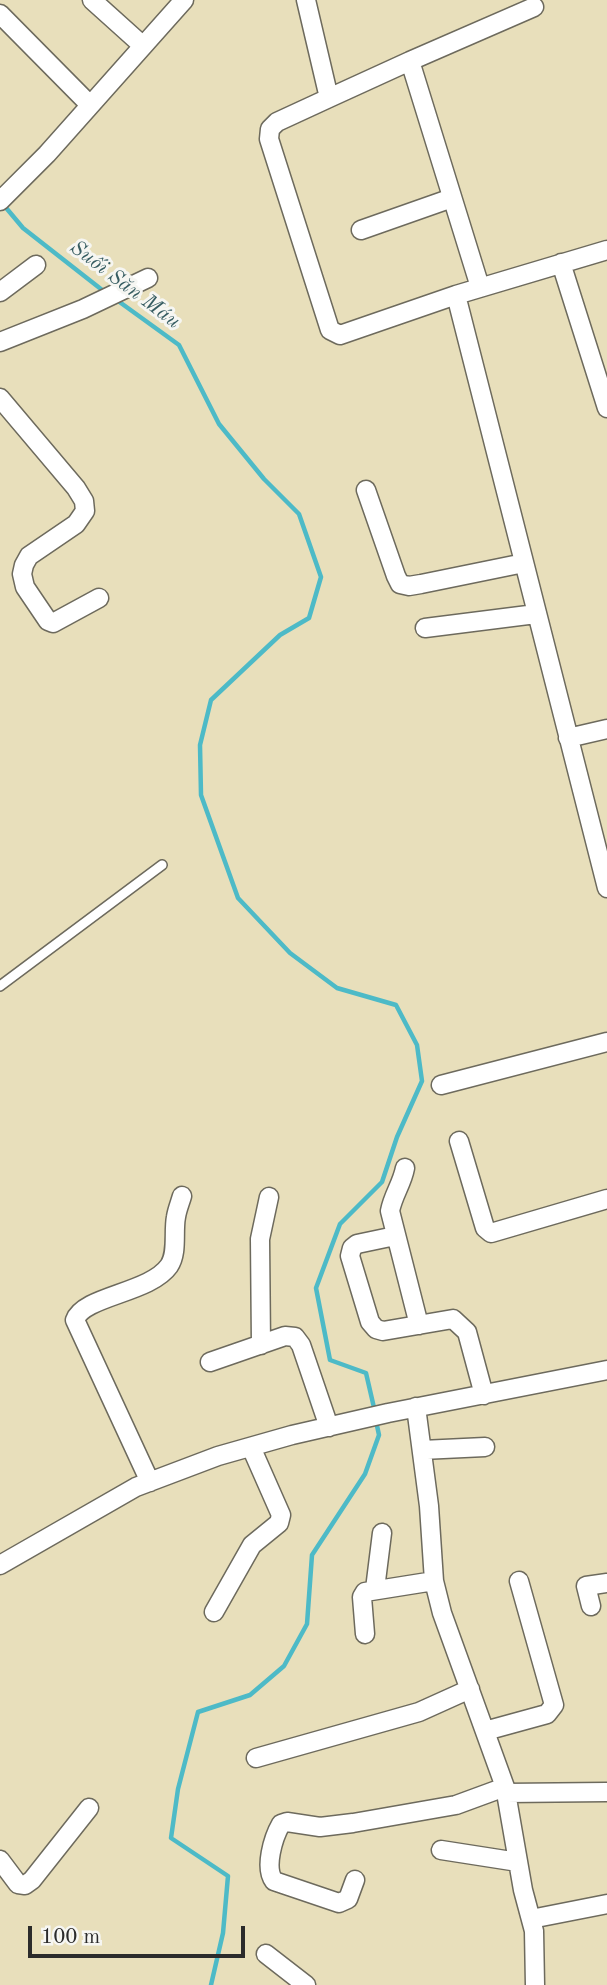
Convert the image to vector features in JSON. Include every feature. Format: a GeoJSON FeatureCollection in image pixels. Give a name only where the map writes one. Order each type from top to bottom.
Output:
{"type":"FeatureCollection","features":[{"type":"Feature","properties":{"kind":"street"},"geometry":{"type":"LineString","coordinates":[[92,0],[142,45]]}},
{"type":"Feature","properties":{"kind":"street"},"geometry":{"type":"LineString","coordinates":[[6,195],[47,154],[184,0]]}},
{"type":"Feature","properties":{"kind":"street"},"geometry":{"type":"LineString","coordinates":[[308,7],[329,98]]}},
{"type":"Feature","properties":{"kind":"street"},"geometry":{"type":"LineString","coordinates":[[534,7],[277,122],[271,129],[269,139],[330,330],[340,335],[480,287],[607,250]]}},
{"type":"Feature","properties":{"kind":"street"},"geometry":{"type":"LineString","coordinates":[[0,14],[90,105]]}},
{"type":"Feature","properties":{"kind":"street"},"geometry":{"type":"LineString","coordinates":[[410,61],[480,287]]}},
{"type":"Feature","properties":{"kind":"street"},"geometry":{"type":"LineString","coordinates":[[361,230],[452,198]]}},
{"type":"Feature","properties":{"kind":"street"},"geometry":{"type":"LineString","coordinates":[[561,263],[607,408]]}},
{"type":"Feature","properties":{"kind":"street"},"geometry":{"type":"LineString","coordinates":[[0,292],[36,265]]}},
{"type":"Feature","properties":{"kind":"street"},"geometry":{"type":"LineString","coordinates":[[0,342],[148,278]]}},
{"type":"Feature","properties":{"kind":"street"},"geometry":{"type":"LineString","coordinates":[[456,295],[607,888]]}},
{"type":"Feature","properties":{"kind":"street"},"geometry":{"type":"LineString","coordinates":[[0,398],[84,501],[85,511],[76,524],[29,555],[22,574],[24,587],[48,621],[53,623],[99,598]]}},
{"type":"Feature","properties":{"kind":"street"},"geometry":{"type":"LineString","coordinates":[[366,490],[400,584],[421,584],[524,563]]}},
{"type":"Feature","properties":{"kind":"street"},"geometry":{"type":"LineString","coordinates":[[425,628],[536,614]]}},
{"type":"Feature","properties":{"kind":"street"},"geometry":{"type":"LineString","coordinates":[[568,738],[607,729]]}},
{"type":"Feature","properties":{"kind":"street"},"geometry":{"type":"LineString","coordinates":[[441,1085],[607,1042]]}},
{"type":"Feature","properties":{"kind":"street"},"geometry":{"type":"LineString","coordinates":[[459,1141],[485,1228],[491,1233],[607,1199]]}},
{"type":"Feature","properties":{"kind":"street"},"geometry":{"type":"LineString","coordinates":[[405,1168],[403,1182],[392,1201],[390,1211],[419,1325]]}},
{"type":"Feature","properties":{"kind":"street"},"geometry":{"type":"LineString","coordinates":[[150,1482],[75,1320],[77,1314],[90,1305],[152,1281],[168,1267],[173,1258],[176,1219],[182,1196]]}},
{"type":"Feature","properties":{"kind":"street"},"geometry":{"type":"LineString","coordinates":[[261,1345],[260,1238],[269,1197]]}},
{"type":"Feature","properties":{"kind":"street"},"geometry":{"type":"LineString","coordinates":[[395,1236],[357,1244],[352,1248],[351,1256],[370,1322],[376,1329],[383,1331],[453,1319],[467,1332],[484,1395]]}},
{"type":"Feature","properties":{"kind":"street"},"geometry":{"type":"LineString","coordinates":[[210,1362],[285,1336],[295,1337],[301,1345],[328,1427]]}},
{"type":"Feature","properties":{"kind":"street"},"geometry":{"type":"LineString","coordinates":[[0,1565],[136,1487],[218,1456],[388,1413],[607,1370]]}},
{"type":"Feature","properties":{"kind":"street"},"geometry":{"type":"LineString","coordinates":[[416,1407],[429,1506],[434,1581],[442,1613],[506,1790],[518,1862],[534,1931],[535,1985]]}},
{"type":"Feature","properties":{"kind":"street"},"geometry":{"type":"LineString","coordinates":[[214,1612],[252,1545],[279,1523],[281,1515],[251,1447]]}},
{"type":"Feature","properties":{"kind":"street"},"geometry":{"type":"LineString","coordinates":[[422,1450],[485,1447]]}},
{"type":"Feature","properties":{"kind":"street"},"geometry":{"type":"LineString","coordinates":[[374,1589],[382,1533]]}},
{"type":"Feature","properties":{"kind":"street"},"geometry":{"type":"LineString","coordinates":[[365,1634],[362,1594],[374,1589],[434,1581]]}},
{"type":"Feature","properties":{"kind":"street"},"geometry":{"type":"LineString","coordinates":[[485,1731],[547,1714],[554,1705],[519,1581]]}},
{"type":"Feature","properties":{"kind":"street"},"geometry":{"type":"LineString","coordinates":[[591,1606],[586,1586],[607,1583]]}},
{"type":"Feature","properties":{"kind":"street"},"geometry":{"type":"LineString","coordinates":[[256,1758],[419,1712],[470,1689]]}},
{"type":"Feature","properties":{"kind":"street"},"geometry":{"type":"LineString","coordinates":[[355,1880],[348,1899],[339,1903],[274,1881],[270,1874],[271,1858],[281,1824],[287,1822],[320,1827],[353,1824],[456,1805],[506,1790],[607,1792]]}},
{"type":"Feature","properties":{"kind":"street"},"geometry":{"type":"LineString","coordinates":[[0,1860],[18,1884],[24,1885],[32,1880],[89,1808]]}},
{"type":"Feature","properties":{"kind":"street"},"geometry":{"type":"LineString","coordinates":[[441,1850],[518,1862]]}},
{"type":"Feature","properties":{"kind":"street"},"geometry":{"type":"LineString","coordinates":[[531,1919],[607,1904]]}},
{"type":"Feature","properties":{"kind":"street"},"geometry":{"type":"LineString","coordinates":[[266,1954],[306,1985]]}},
{"type":"Feature","properties":{"kind":"lane"},"geometry":{"type":"LineString","coordinates":[[0,986],[162,866]]}},
{"type":"Feature","properties":{"kind":"waterway","name":"Suối Săn Máu"},"geometry":{"type":"LineString","coordinates":[[2,203],[23,228],[106,293]]}},
{"type":"Feature","properties":{"kind":"waterway","name":"Suối Săn Máu"},"geometry":{"type":"LineString","coordinates":[[114,298],[179,345],[219,424],[264,479],[299,514],[321,577],[309,618],[280,635],[211,700],[200,745],[201,795],[238,898],[290,953],[337,988],[396,1005],[417,1045],[422,1081],[397,1137],[382,1182],[340,1224],[316,1288],[330,1360],[366,1373],[375,1412]]}},
{"type":"Feature","properties":{"kind":"waterway","name":"Suối Săn Máu"},"geometry":{"type":"LineString","coordinates":[[211,1985],[223,1933],[228,1876],[171,1838],[178,1789],[198,1712],[250,1695],[284,1666],[307,1624],[312,1555],[365,1474],[379,1435],[376,1421]]}}]}
